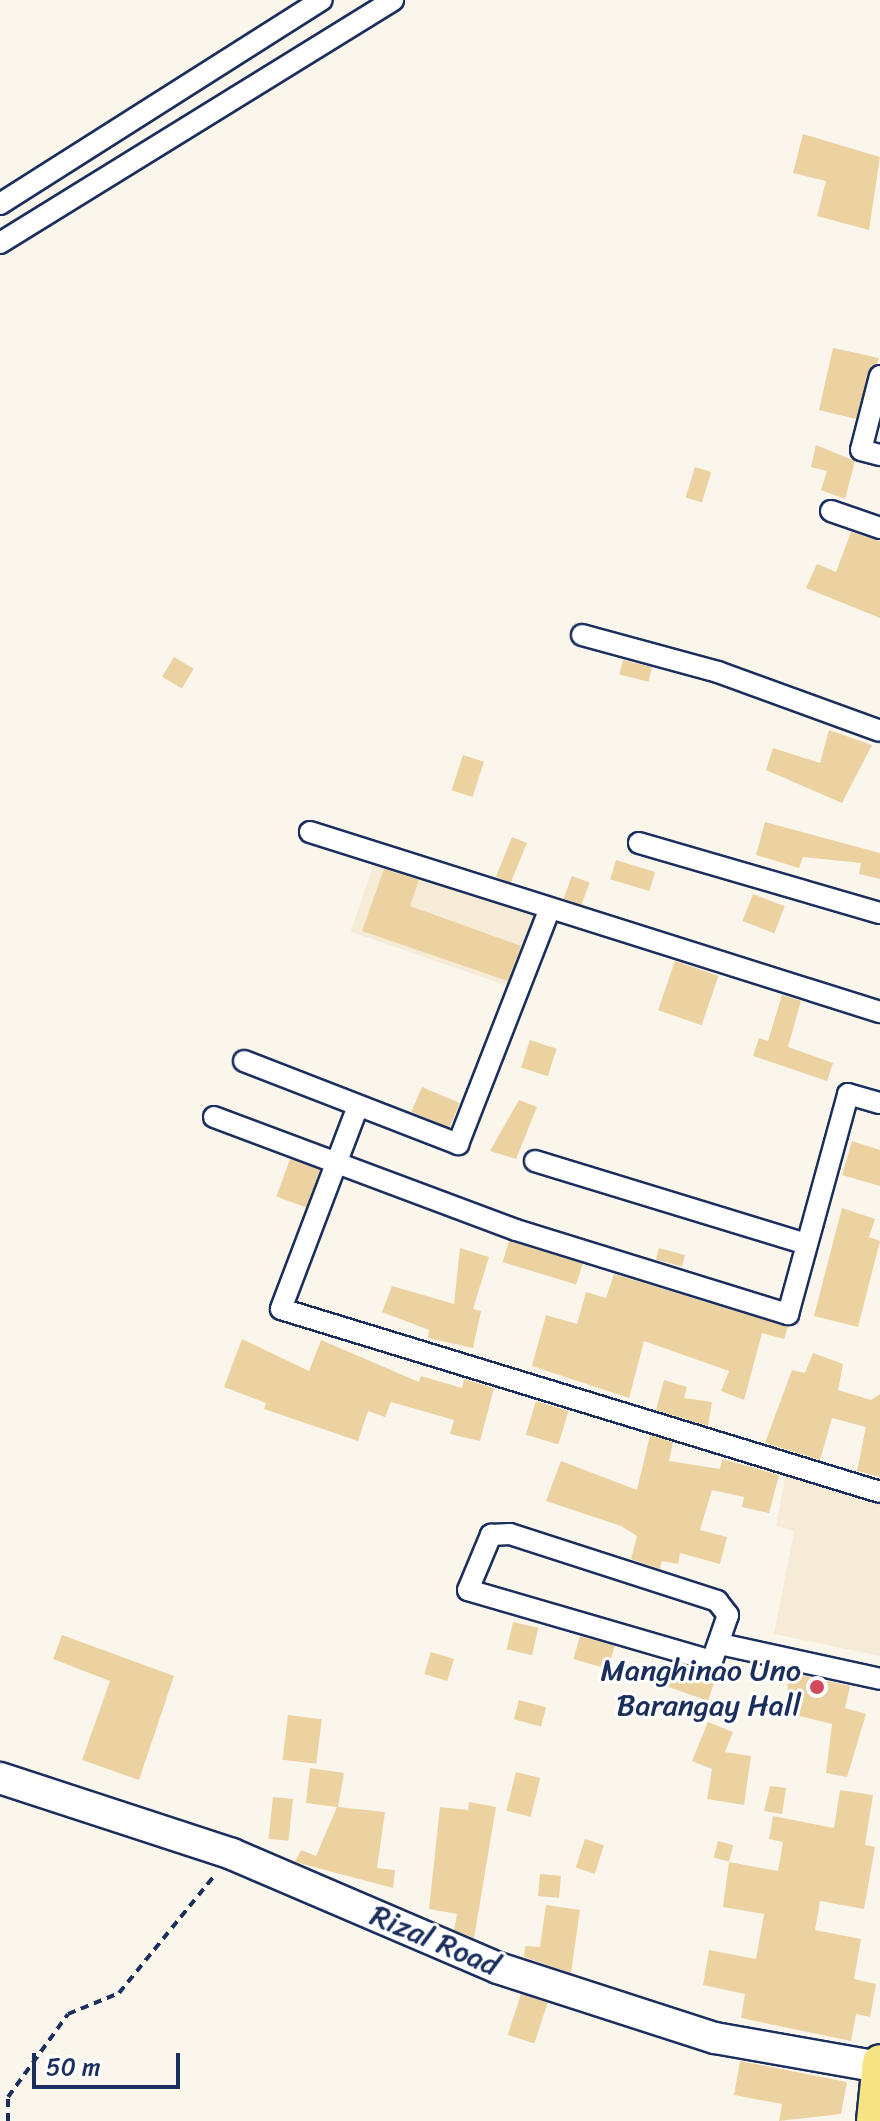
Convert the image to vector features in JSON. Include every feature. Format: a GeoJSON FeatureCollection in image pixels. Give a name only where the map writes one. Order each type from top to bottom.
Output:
{"type":"FeatureCollection","features":[{"type":"Feature","properties":{"kind":"main road"},"geometry":{"type":"LineString","coordinates":[[874,2121],[880,2064]]}},
{"type":"Feature","properties":{"kind":"street"},"geometry":{"type":"LineString","coordinates":[[0,204],[322,0]]}},
{"type":"Feature","properties":{"kind":"street"},"geometry":{"type":"LineString","coordinates":[[0,243],[393,0]]}},
{"type":"Feature","properties":{"kind":"street"},"geometry":{"type":"LineString","coordinates":[[880,376],[861,450],[880,455]]}},
{"type":"Feature","properties":{"kind":"street"},"geometry":{"type":"LineString","coordinates":[[831,511],[880,528]]}},
{"type":"Feature","properties":{"kind":"street"},"geometry":{"type":"LineString","coordinates":[[582,635],[718,672],[880,731]]}},
{"type":"Feature","properties":{"kind":"street"},"geometry":{"type":"LineString","coordinates":[[310,832],[549,910],[880,1012]]}},
{"type":"Feature","properties":{"kind":"street"},"geometry":{"type":"LineString","coordinates":[[639,843],[880,913]]}},
{"type":"Feature","properties":{"kind":"street"},"geometry":{"type":"LineString","coordinates":[[244,1061],[458,1144],[549,910]]}},
{"type":"Feature","properties":{"kind":"street"},"geometry":{"type":"LineString","coordinates":[[214,1117],[516,1230],[788,1314],[848,1094],[880,1103]]}},
{"type":"Feature","properties":{"kind":"street"},"geometry":{"type":"LineString","coordinates":[[358,1106],[281,1309],[880,1492]]}},
{"type":"Feature","properties":{"kind":"street"},"geometry":{"type":"LineString","coordinates":[[535,1161],[807,1244]]}},
{"type":"Feature","properties":{"kind":"street"},"geometry":{"type":"LineString","coordinates":[[510,1534],[717,1601],[728,1615],[720,1644],[706,1664],[468,1590],[491,1535],[510,1534]]}},
{"type":"Feature","properties":{"kind":"street"},"geometry":{"type":"LineString","coordinates":[[720,1644],[880,1679]]}},
{"type":"Feature","properties":{"kind":"street","name":"Rizal Road"},"geometry":{"type":"LineString","coordinates":[[0,1778],[232,1854],[498,1968],[715,2038],[880,2064]]}},
{"type":"Feature","properties":{"kind":"path"},"geometry":{"type":"LineString","coordinates":[[8,2121],[8,2097],[68,2014],[119,1993],[232,1854]]}},
{"type":"Feature","properties":{"kind":"shaded area"},"geometry":{"type":"Polygon","coordinates":[[[376,858],[541,915],[515,988],[351,932],[376,858]]]}},
{"type":"Feature","properties":{"kind":"shaded area"},"geometry":{"type":"Polygon","coordinates":[[[786,1473],[880,1496],[880,1656],[774,1634],[794,1531],[776,1526],[786,1473]]]}},
{"type":"Feature","properties":{"kind":"building"},"geometry":{"type":"Polygon","coordinates":[[[803,134],[880,157],[869,230],[817,216],[826,181],[793,173],[803,134]]]}},
{"type":"Feature","properties":{"kind":"building"},"geometry":{"type":"Polygon","coordinates":[[[833,348],[879,358],[856,419],[819,410],[833,348]]]}},
{"type":"Feature","properties":{"kind":"building"},"geometry":{"type":"Polygon","coordinates":[[[816,445],[855,461],[845,499],[821,490],[827,471],[811,467],[816,445]]]}},
{"type":"Feature","properties":{"kind":"building"},"geometry":{"type":"Polygon","coordinates":[[[695,467],[711,472],[702,503],[686,498],[695,467]]]}},
{"type":"Feature","properties":{"kind":"building"},"geometry":{"type":"Polygon","coordinates":[[[851,532],[880,541],[880,618],[806,588],[817,564],[836,572],[851,532]]]}},
{"type":"Feature","properties":{"kind":"building"},"geometry":{"type":"Polygon","coordinates":[[[174,657],[194,669],[182,689],[162,677],[174,657]]]}},
{"type":"Feature","properties":{"kind":"building"},"geometry":{"type":"Polygon","coordinates":[[[623,660],[652,667],[648,682],[619,675],[623,660]]]}},
{"type":"Feature","properties":{"kind":"building"},"geometry":{"type":"Polygon","coordinates":[[[829,730],[872,745],[842,803],[766,770],[773,748],[820,763],[829,730]]]}},
{"type":"Feature","properties":{"kind":"building"},"geometry":{"type":"Polygon","coordinates":[[[463,755],[484,762],[472,797],[452,790],[463,755]]]}},
{"type":"Feature","properties":{"kind":"building"},"geometry":{"type":"Polygon","coordinates":[[[765,822],[880,853],[880,879],[859,874],[861,863],[803,857],[799,868],[756,855],[765,822]]]}},
{"type":"Feature","properties":{"kind":"building"},"geometry":{"type":"Polygon","coordinates":[[[512,837],[527,843],[511,883],[496,877],[512,837]]]}},
{"type":"Feature","properties":{"kind":"building"},"geometry":{"type":"Polygon","coordinates":[[[616,860],[655,872],[649,891],[610,879],[616,860]]]}},
{"type":"Feature","properties":{"kind":"building"},"geometry":{"type":"Polygon","coordinates":[[[384,869],[419,880],[410,906],[521,946],[508,981],[362,931],[384,869]]]}},
{"type":"Feature","properties":{"kind":"building"},"geometry":{"type":"Polygon","coordinates":[[[572,876],[590,883],[581,905],[563,898],[572,876]]]}},
{"type":"Feature","properties":{"kind":"building"},"geometry":{"type":"Polygon","coordinates":[[[753,894],[785,906],[774,933],[743,921],[753,894]]]}},
{"type":"Feature","properties":{"kind":"building"},"geometry":{"type":"Polygon","coordinates":[[[675,961],[718,976],[702,1025],[658,1010],[675,961]]]}},
{"type":"Feature","properties":{"kind":"building"},"geometry":{"type":"Polygon","coordinates":[[[782,995],[801,1001],[788,1047],[833,1063],[827,1081],[753,1056],[759,1038],[768,1041],[782,995]]]}},
{"type":"Feature","properties":{"kind":"building"},"geometry":{"type":"Polygon","coordinates":[[[530,1040],[557,1049],[548,1076],[521,1068],[530,1040]]]}},
{"type":"Feature","properties":{"kind":"building"},"geometry":{"type":"Polygon","coordinates":[[[422,1087],[460,1103],[449,1128],[411,1112],[422,1087]]]}},
{"type":"Feature","properties":{"kind":"building"},"geometry":{"type":"Polygon","coordinates":[[[519,1100],[537,1107],[516,1159],[490,1151],[519,1100]]]}},
{"type":"Feature","properties":{"kind":"building"},"geometry":{"type":"Polygon","coordinates":[[[852,1141],[880,1150],[880,1186],[842,1175],[852,1141]]]}},
{"type":"Feature","properties":{"kind":"building"},"geometry":{"type":"Polygon","coordinates":[[[290,1159],[320,1170],[306,1208],[276,1197],[290,1159]]]}},
{"type":"Feature","properties":{"kind":"building"},"geometry":{"type":"Polygon","coordinates":[[[842,1208],[875,1219],[869,1237],[880,1241],[858,1327],[814,1316],[842,1208]]]}},
{"type":"Feature","properties":{"kind":"building"},"geometry":{"type":"Polygon","coordinates":[[[509,1241],[583,1264],[576,1285],[503,1262],[509,1241]]]}},
{"type":"Feature","properties":{"kind":"building"},"geometry":{"type":"Polygon","coordinates":[[[460,1248],[489,1257],[473,1309],[481,1311],[473,1348],[428,1338],[429,1330],[382,1312],[392,1286],[454,1304],[460,1248]]]}},
{"type":"Feature","properties":{"kind":"building"},"geometry":{"type":"Polygon","coordinates":[[[659,1248],[685,1255],[682,1267],[656,1260],[659,1248]]]}},
{"type":"Feature","properties":{"kind":"building"},"geometry":{"type":"Polygon","coordinates":[[[614,1274],[788,1327],[784,1339],[762,1333],[744,1400],[721,1391],[729,1371],[644,1341],[629,1398],[532,1366],[546,1315],[577,1324],[586,1292],[606,1298],[614,1274]]]}},
{"type":"Feature","properties":{"kind":"building"},"geometry":{"type":"Polygon","coordinates":[[[242,1339],[309,1371],[321,1340],[419,1382],[421,1376],[462,1388],[464,1379],[494,1388],[480,1441],[450,1434],[454,1420],[391,1402],[385,1417],[368,1411],[358,1441],[264,1409],[266,1403],[224,1387],[242,1339]]]}},
{"type":"Feature","properties":{"kind":"building"},"geometry":{"type":"Polygon","coordinates":[[[813,1353],[843,1364],[838,1390],[871,1400],[880,1394],[880,1477],[857,1471],[866,1427],[832,1418],[820,1460],[765,1443],[792,1370],[805,1373],[813,1353]]]}},
{"type":"Feature","properties":{"kind":"building"},"geometry":{"type":"Polygon","coordinates":[[[664,1380],[687,1387],[684,1398],[712,1402],[708,1426],[656,1410],[664,1380]]]}},
{"type":"Feature","properties":{"kind":"building"},"geometry":{"type":"Polygon","coordinates":[[[536,1401],[569,1411],[558,1444],[526,1434],[536,1401]]]}},
{"type":"Feature","properties":{"kind":"building"},"geometry":{"type":"Polygon","coordinates":[[[650,1435],[673,1442],[669,1461],[720,1469],[722,1459],[779,1475],[769,1513],[742,1507],[744,1497],[712,1490],[700,1530],[727,1537],[720,1564],[680,1553],[678,1564],[662,1561],[660,1569],[631,1559],[637,1536],[621,1526],[546,1501],[561,1461],[637,1490],[650,1435]]]}},
{"type":"Feature","properties":{"kind":"building"},"geometry":{"type":"Polygon","coordinates":[[[513,1622],[538,1628],[532,1655],[507,1649],[513,1622]]]}},
{"type":"Feature","properties":{"kind":"building"},"geometry":{"type":"Polygon","coordinates":[[[62,1635],[174,1676],[139,1780],[82,1760],[110,1681],[53,1659],[62,1635]]]}},
{"type":"Feature","properties":{"kind":"building"},"geometry":{"type":"Polygon","coordinates":[[[580,1636],[615,1646],[608,1669],[573,1659],[580,1636]]]}},
{"type":"Feature","properties":{"kind":"building"},"geometry":{"type":"Polygon","coordinates":[[[431,1652],[454,1659],[447,1681],[424,1674],[431,1652]]]}},
{"type":"Feature","properties":{"kind":"building"},"geometry":{"type":"Polygon","coordinates":[[[671,1671],[699,1678],[701,1671],[717,1674],[708,1701],[666,1686],[671,1671]]]}},
{"type":"Feature","properties":{"kind":"building"},"geometry":{"type":"Polygon","coordinates":[[[788,1672],[850,1686],[845,1708],[866,1714],[847,1777],[826,1773],[832,1724],[787,1713],[788,1672]]]}},
{"type":"Feature","properties":{"kind":"building"},"geometry":{"type":"Polygon","coordinates":[[[519,1700],[546,1707],[541,1727],[514,1719],[519,1700]]]}},
{"type":"Feature","properties":{"kind":"building"},"geometry":{"type":"Polygon","coordinates":[[[288,1715],[322,1719],[316,1764],[283,1760],[288,1715]]]}},
{"type":"Feature","properties":{"kind":"building"},"geometry":{"type":"Polygon","coordinates":[[[708,1722],[733,1732],[725,1752],[751,1756],[744,1805],[707,1799],[712,1769],[692,1761],[708,1722]]]}},
{"type":"Feature","properties":{"kind":"building"},"geometry":{"type":"Polygon","coordinates":[[[310,1768],[344,1773],[338,1807],[385,1812],[377,1868],[395,1870],[393,1888],[295,1862],[301,1850],[316,1856],[337,1807],[306,1803],[310,1768]]]}},
{"type":"Feature","properties":{"kind":"building"},"geometry":{"type":"Polygon","coordinates":[[[516,1772],[540,1778],[531,1817],[506,1811],[516,1772]]]}},
{"type":"Feature","properties":{"kind":"building"},"geometry":{"type":"Polygon","coordinates":[[[770,1786],[786,1788],[782,1814],[764,1811],[770,1786]]]}},
{"type":"Feature","properties":{"kind":"building"},"geometry":{"type":"Polygon","coordinates":[[[840,1790],[873,1795],[865,1845],[875,1847],[864,1909],[820,1901],[815,1930],[861,1939],[854,1979],[876,1984],[870,2017],[856,2014],[851,2041],[741,2018],[745,1994],[703,1985],[709,1950],[756,1959],[764,1914],[723,1907],[729,1862],[778,1871],[783,1842],[769,1839],[773,1816],[834,1828],[840,1790]]]}},
{"type":"Feature","properties":{"kind":"building"},"geometry":{"type":"Polygon","coordinates":[[[273,1797],[293,1799],[289,1841],[269,1839],[273,1797]]]}},
{"type":"Feature","properties":{"kind":"building"},"geometry":{"type":"Polygon","coordinates":[[[469,1802],[496,1807],[474,1938],[454,1930],[457,1914],[429,1909],[440,1807],[468,1810],[469,1802]]]}},
{"type":"Feature","properties":{"kind":"building"},"geometry":{"type":"Polygon","coordinates":[[[585,1839],[604,1845],[595,1874],[576,1868],[585,1839]]]}},
{"type":"Feature","properties":{"kind":"building"},"geometry":{"type":"Polygon","coordinates":[[[718,1841],[733,1845],[729,1862],[714,1857],[718,1841]]]}},
{"type":"Feature","properties":{"kind":"building"},"geometry":{"type":"Polygon","coordinates":[[[540,1874],[561,1876],[559,1898],[538,1896],[540,1874]]]}},
{"type":"Feature","properties":{"kind":"building"},"geometry":{"type":"Polygon","coordinates":[[[546,1905],[580,1910],[571,1973],[524,1957],[525,1946],[540,1947],[546,1905]]]}},
{"type":"Feature","properties":{"kind":"building"},"geometry":{"type":"Polygon","coordinates":[[[521,1994],[548,2003],[534,2044],[508,2035],[521,1994]]]}},
{"type":"Feature","properties":{"kind":"building"},"geometry":{"type":"Polygon","coordinates":[[[740,2061],[847,2082],[841,2114],[779,2121],[782,2104],[734,2095],[740,2061]]]}},
{"type":"Feature","properties":{"kind":"place","name":"Manghinao Uno Barangay Hall"},"geometry":{"type":"Point","coordinates":[817,1687]}}]}
